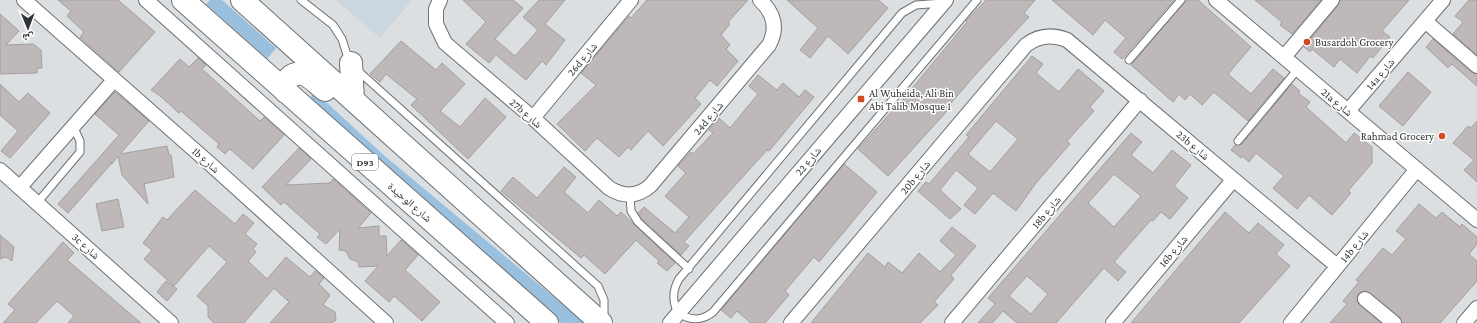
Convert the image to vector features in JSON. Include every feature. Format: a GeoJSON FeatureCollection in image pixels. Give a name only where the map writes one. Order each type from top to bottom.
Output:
{"type":"FeatureCollection","features":[{"type":"Feature","properties":{"kind":"main road","name":"شارع الوحيدة"},"geometry":{"type":"LineString","coordinates":[[183,0],[548,323]]}},
{"type":"Feature","properties":{"kind":"main road"},"geometry":{"type":"LineString","coordinates":[[242,0],[603,323]]}},
{"type":"Feature","properties":{"kind":"main road"},"geometry":{"type":"LineString","coordinates":[[351,63],[353,100]]}},
{"type":"Feature","properties":{"kind":"main road"},"geometry":{"type":"LineString","coordinates":[[286,92],[285,86],[287,80],[292,75],[299,73],[306,74],[371,130],[385,136],[393,136]]}},
{"type":"Feature","properties":{"kind":"street","name":"1b شارع"},"geometry":{"type":"LineString","coordinates":[[24,0],[386,323]]}},
{"type":"Feature","properties":{"kind":"street"},"geometry":{"type":"LineString","coordinates":[[146,0],[507,323]]}},
{"type":"Feature","properties":{"kind":"street","name":"27b شارع"},"geometry":{"type":"LineString","coordinates":[[440,0],[435,17],[438,31],[445,43],[532,118],[609,188],[623,194],[630,195]]}},
{"type":"Feature","properties":{"kind":"street","name":"26d شارع"},"geometry":{"type":"LineString","coordinates":[[532,118],[631,0]]}},
{"type":"Feature","properties":{"kind":"street","name":"24d شارع"},"geometry":{"type":"LineString","coordinates":[[630,195],[637,194],[650,186],[769,46],[775,29],[771,12],[760,0]]}},
{"type":"Feature","properties":{"kind":"street","name":"21a شارع"},"geometry":{"type":"LineString","coordinates":[[1216,0],[1477,220]]}},
{"type":"Feature","properties":{"kind":"street"},"geometry":{"type":"LineString","coordinates":[[1284,57],[1332,0]]}},
{"type":"Feature","properties":{"kind":"street","name":"14a شارع"},"geometry":{"type":"LineString","coordinates":[[1348,112],[1442,0]]}},
{"type":"Feature","properties":{"kind":"street","name":"شارع 22"},"geometry":{"type":"LineString","coordinates":[[674,318],[944,2]]}},
{"type":"Feature","properties":{"kind":"street"},"geometry":{"type":"LineString","coordinates":[[1424,21],[1477,66]]}},
{"type":"Feature","properties":{"kind":"street","name":"23b شارع"},"geometry":{"type":"LineString","coordinates":[[1043,36],[1052,35],[1067,40],[1337,266]]}},
{"type":"Feature","properties":{"kind":"street","name":"20b شارع"},"geometry":{"type":"LineString","coordinates":[[791,323],[1026,45],[1043,36]]}},
{"type":"Feature","properties":{"kind":"street"},"geometry":{"type":"LineString","coordinates":[[20,187],[114,80]]}},
{"type":"Feature","properties":{"kind":"street","name":"18b شارع"},"geometry":{"type":"LineString","coordinates":[[952,323],[1140,100]]}},
{"type":"Feature","properties":{"kind":"street","name":"14b شارع"},"geometry":{"type":"LineString","coordinates":[[1290,323],[1417,169]]}},
{"type":"Feature","properties":{"kind":"street","name":"3c شارع"},"geometry":{"type":"LineString","coordinates":[[0,170],[171,323]]}},
{"type":"Feature","properties":{"kind":"street","name":"16b شارع"},"geometry":{"type":"LineString","coordinates":[[1113,323],[1233,180]]}},
{"type":"Feature","properties":{"kind":"street"},"geometry":{"type":"LineString","coordinates":[[1365,299],[1394,323]]}},
{"type":"Feature","properties":{"kind":"street"},"geometry":{"type":"LineString","coordinates":[[1464,323],[1477,308]]}},
{"type":"Feature","properties":{"kind":"lane"},"geometry":{"type":"LineString","coordinates":[[301,0],[333,25],[342,39],[351,63],[598,286],[604,300],[603,323]]}},
{"type":"Feature","properties":{"kind":"lane"},"geometry":{"type":"LineString","coordinates":[[944,2],[916,5],[902,13],[679,279],[673,292],[674,318],[701,319],[713,312],[977,0]]}},
{"type":"Feature","properties":{"kind":"lane"},"geometry":{"type":"LineString","coordinates":[[1129,60],[1181,0]]}},
{"type":"Feature","properties":{"kind":"lane"},"geometry":{"type":"LineString","coordinates":[[1238,141],[1298,69]]}},
{"type":"Feature","properties":{"kind":"lane"},"geometry":{"type":"LineString","coordinates":[[38,203],[80,152],[80,141],[73,126]]}},
{"type":"Feature","properties":{"kind":"lane"},"geometry":{"type":"LineString","coordinates":[[630,195],[631,211],[638,222],[688,269]]}},
{"type":"Feature","properties":{"kind":"shaded area"},"geometry":{"type":"Polygon","coordinates":[[[210,0],[222,0],[276,48],[267,59],[206,4],[210,0]]]}},
{"type":"Feature","properties":{"kind":"shaded area"},"geometry":{"type":"Polygon","coordinates":[[[336,0],[412,0],[380,38],[336,0]]]}},
{"type":"Feature","properties":{"kind":"shaded area"},"geometry":{"type":"Polygon","coordinates":[[[312,93],[316,93],[386,157],[585,323],[561,323],[311,99],[312,93]]]}},
{"type":"Feature","properties":{"kind":"building"},"geometry":{"type":"Polygon","coordinates":[[[58,0],[118,0],[155,32],[119,72],[80,37],[84,32],[67,16],[71,11],[58,0]]]}},
{"type":"Feature","properties":{"kind":"building"},"geometry":{"type":"Polygon","coordinates":[[[463,0],[513,0],[523,8],[495,39],[515,56],[538,30],[523,17],[539,0],[565,0],[545,24],[565,40],[546,65],[542,61],[526,80],[496,55],[489,63],[466,44],[486,22],[463,0]]]}},
{"type":"Feature","properties":{"kind":"building"},"geometry":{"type":"Polygon","coordinates":[[[647,0],[748,0],[728,22],[730,24],[721,35],[730,45],[726,49],[738,61],[717,86],[710,80],[695,98],[701,104],[663,146],[648,131],[631,150],[628,147],[619,157],[597,138],[585,151],[557,124],[596,85],[581,73],[629,16],[631,18],[647,0]]]}},
{"type":"Feature","properties":{"kind":"building"},"geometry":{"type":"Polygon","coordinates":[[[787,0],[878,0],[888,8],[848,54],[828,36],[810,58],[800,50],[818,28],[787,0]]]}},
{"type":"Feature","properties":{"kind":"building"},"geometry":{"type":"Polygon","coordinates":[[[986,0],[1035,0],[1024,13],[1029,17],[975,75],[946,109],[948,110],[888,176],[858,149],[904,98],[967,22],[966,21],[986,0]]]}},
{"type":"Feature","properties":{"kind":"building"},"geometry":{"type":"Polygon","coordinates":[[[1052,0],[1174,0],[1122,59],[1114,52],[1126,38],[1105,20],[1093,35],[1052,0]]]}},
{"type":"Feature","properties":{"kind":"building"},"geometry":{"type":"Polygon","coordinates":[[[1186,0],[1198,0],[1251,47],[1228,74],[1251,94],[1273,69],[1284,78],[1248,121],[1214,92],[1202,105],[1190,94],[1185,100],[1179,94],[1173,102],[1131,65],[1186,0]]]}},
{"type":"Feature","properties":{"kind":"building"},"geometry":{"type":"Polygon","coordinates":[[[1255,0],[1321,0],[1292,34],[1280,25],[1282,22],[1255,0]]]}},
{"type":"Feature","properties":{"kind":"building"},"geometry":{"type":"Polygon","coordinates":[[[1340,0],[1409,0],[1382,31],[1390,37],[1373,58],[1370,56],[1357,73],[1340,59],[1334,67],[1312,49],[1310,52],[1304,47],[1338,5],[1340,0]]]}},
{"type":"Feature","properties":{"kind":"building"},"geometry":{"type":"Polygon","coordinates":[[[1469,0],[1477,0],[1477,55],[1453,34],[1463,22],[1455,16],[1469,0]]]}},
{"type":"Feature","properties":{"kind":"building"},"geometry":{"type":"Polygon","coordinates":[[[0,14],[19,31],[6,45],[33,44],[41,50],[42,68],[37,68],[37,73],[0,74],[0,14]]]}},
{"type":"Feature","properties":{"kind":"building"},"geometry":{"type":"Polygon","coordinates":[[[1433,39],[1471,72],[1477,74],[1477,86],[1452,64],[1448,68],[1426,47],[1433,39]]]}},
{"type":"Feature","properties":{"kind":"building"},"geometry":{"type":"Polygon","coordinates":[[[401,41],[436,70],[442,63],[465,84],[440,111],[460,127],[485,98],[506,117],[468,159],[411,105],[417,99],[386,74],[380,82],[370,74],[401,41]]]}},
{"type":"Feature","properties":{"kind":"building"},"geometry":{"type":"Polygon","coordinates":[[[1032,56],[1043,64],[1036,73],[1059,92],[1078,69],[1104,91],[1090,107],[1094,111],[1067,141],[1070,144],[1036,183],[1016,211],[993,193],[975,214],[964,205],[978,188],[956,170],[940,190],[961,209],[950,219],[918,191],[926,182],[929,184],[969,137],[966,135],[1032,56]],[[996,121],[968,154],[990,172],[1018,139],[996,121]]]}},
{"type":"Feature","properties":{"kind":"building"},"geometry":{"type":"Polygon","coordinates":[[[198,58],[206,65],[202,69],[260,121],[264,117],[284,135],[253,169],[230,149],[225,154],[217,147],[219,144],[181,111],[179,113],[159,95],[151,90],[180,59],[189,67],[198,58]]]}},
{"type":"Feature","properties":{"kind":"building"},"geometry":{"type":"Polygon","coordinates":[[[1408,72],[1431,92],[1403,126],[1379,106],[1408,72]]]}},
{"type":"Feature","properties":{"kind":"building"},"geometry":{"type":"Polygon","coordinates":[[[758,75],[777,90],[783,83],[799,97],[805,90],[814,97],[769,151],[767,150],[684,242],[689,246],[681,255],[642,219],[638,213],[644,207],[675,233],[689,217],[665,196],[686,173],[678,166],[691,152],[693,154],[713,133],[709,130],[719,118],[730,128],[758,94],[749,86],[758,75]]]}},
{"type":"Feature","properties":{"kind":"building"},"geometry":{"type":"Polygon","coordinates":[[[0,84],[19,102],[28,93],[50,113],[10,158],[1,151],[18,131],[0,115],[0,84]]]}},
{"type":"Feature","properties":{"kind":"building"},"geometry":{"type":"Polygon","coordinates":[[[1292,84],[1300,91],[1298,93],[1310,102],[1306,107],[1346,143],[1354,133],[1372,147],[1372,163],[1348,191],[1351,193],[1332,215],[1309,195],[1297,209],[1273,188],[1284,176],[1256,153],[1249,162],[1231,150],[1235,145],[1242,144],[1292,84]]]}},
{"type":"Feature","properties":{"kind":"building"},"geometry":{"type":"Polygon","coordinates":[[[115,92],[149,121],[120,154],[167,146],[169,155],[171,155],[174,177],[144,184],[148,204],[122,175],[118,156],[112,164],[111,162],[111,164],[68,213],[58,204],[119,135],[95,114],[115,92]]]}},
{"type":"Feature","properties":{"kind":"building"},"geometry":{"type":"Polygon","coordinates":[[[1477,121],[1477,182],[1464,170],[1474,160],[1453,143],[1468,126],[1471,128],[1477,121]]]}},
{"type":"Feature","properties":{"kind":"building"},"geometry":{"type":"Polygon","coordinates":[[[1131,133],[1142,142],[1131,155],[1153,173],[1172,150],[1191,165],[1174,186],[1188,198],[1170,219],[1161,212],[1153,221],[1151,220],[1114,262],[1126,272],[1118,281],[1104,268],[1056,323],[1017,323],[1003,311],[992,323],[978,323],[995,304],[988,298],[1131,133]],[[1114,174],[1088,203],[1114,227],[1141,196],[1114,174]],[[1027,276],[1009,296],[1031,314],[1048,294],[1027,276]]]}},
{"type":"Feature","properties":{"kind":"building"},"geometry":{"type":"Polygon","coordinates":[[[299,148],[311,159],[286,185],[330,183],[333,179],[371,213],[358,228],[379,226],[379,236],[386,236],[387,256],[401,240],[418,255],[405,270],[440,302],[422,321],[394,296],[389,302],[365,281],[378,266],[359,267],[358,262],[350,259],[346,251],[339,250],[340,229],[326,244],[317,237],[320,234],[284,202],[281,205],[262,187],[299,148]]]}},
{"type":"Feature","properties":{"kind":"building"},"geometry":{"type":"Polygon","coordinates":[[[844,164],[877,192],[819,262],[814,257],[785,291],[789,295],[765,323],[751,323],[737,311],[731,318],[721,310],[844,164]]]}},
{"type":"Feature","properties":{"kind":"building"},"geometry":{"type":"Polygon","coordinates":[[[564,167],[576,177],[564,192],[588,213],[599,200],[617,216],[621,212],[675,263],[667,271],[657,263],[659,261],[636,240],[605,274],[584,255],[581,258],[501,191],[513,177],[537,198],[564,167]]]}},
{"type":"Feature","properties":{"kind":"building"},"geometry":{"type":"Polygon","coordinates":[[[195,190],[235,224],[243,214],[254,223],[245,234],[257,244],[253,249],[256,252],[248,261],[267,279],[286,257],[310,277],[315,271],[324,278],[319,284],[330,295],[323,305],[335,312],[336,320],[332,323],[270,323],[289,302],[274,288],[244,323],[214,323],[208,317],[208,306],[197,296],[227,262],[209,246],[174,286],[144,259],[152,250],[143,243],[163,217],[167,220],[195,190]]]}},
{"type":"Feature","properties":{"kind":"building"},"geometry":{"type":"Polygon","coordinates":[[[118,199],[124,227],[102,231],[96,204],[118,199]]]}},
{"type":"Feature","properties":{"kind":"building"},"geometry":{"type":"Polygon","coordinates":[[[1419,204],[1436,218],[1442,212],[1460,227],[1462,224],[1477,237],[1477,244],[1469,254],[1477,261],[1477,281],[1440,323],[1402,323],[1399,316],[1366,291],[1358,294],[1357,302],[1381,323],[1330,323],[1347,304],[1343,301],[1359,282],[1356,280],[1383,248],[1392,255],[1406,239],[1396,231],[1419,204]]]}},
{"type":"Feature","properties":{"kind":"building"},"geometry":{"type":"Polygon","coordinates":[[[1225,212],[1249,233],[1258,223],[1284,245],[1276,254],[1290,266],[1239,323],[1131,323],[1225,212]]]}},
{"type":"Feature","properties":{"kind":"building"},"geometry":{"type":"Polygon","coordinates":[[[952,227],[976,246],[951,275],[954,279],[934,302],[938,305],[920,323],[811,323],[868,253],[885,267],[888,262],[902,273],[919,253],[940,272],[956,255],[940,241],[952,227]]]}},
{"type":"Feature","properties":{"kind":"building"},"geometry":{"type":"Polygon","coordinates":[[[0,235],[14,247],[12,261],[6,257],[0,259],[0,235]]]}},
{"type":"Feature","properties":{"kind":"building"},"geometry":{"type":"Polygon","coordinates":[[[63,242],[74,253],[67,260],[141,323],[68,323],[74,316],[57,301],[36,323],[3,323],[15,310],[8,304],[63,242]]]}},
{"type":"Feature","properties":{"kind":"building"},"geometry":{"type":"Polygon","coordinates":[[[166,281],[177,289],[167,301],[157,292],[166,281]]]}},
{"type":"Feature","properties":{"kind":"place","name":"Busardoh Grocery"},"geometry":{"type":"Point","coordinates":[1307,42]}},
{"type":"Feature","properties":{"kind":"place","name":"Al Wuheida, Ali Bin Abi Talib Mosque 1"},"geometry":{"type":"Point","coordinates":[861,99]}},
{"type":"Feature","properties":{"kind":"place","name":"Rahmad Grocery"},"geometry":{"type":"Point","coordinates":[1442,136]}}]}
